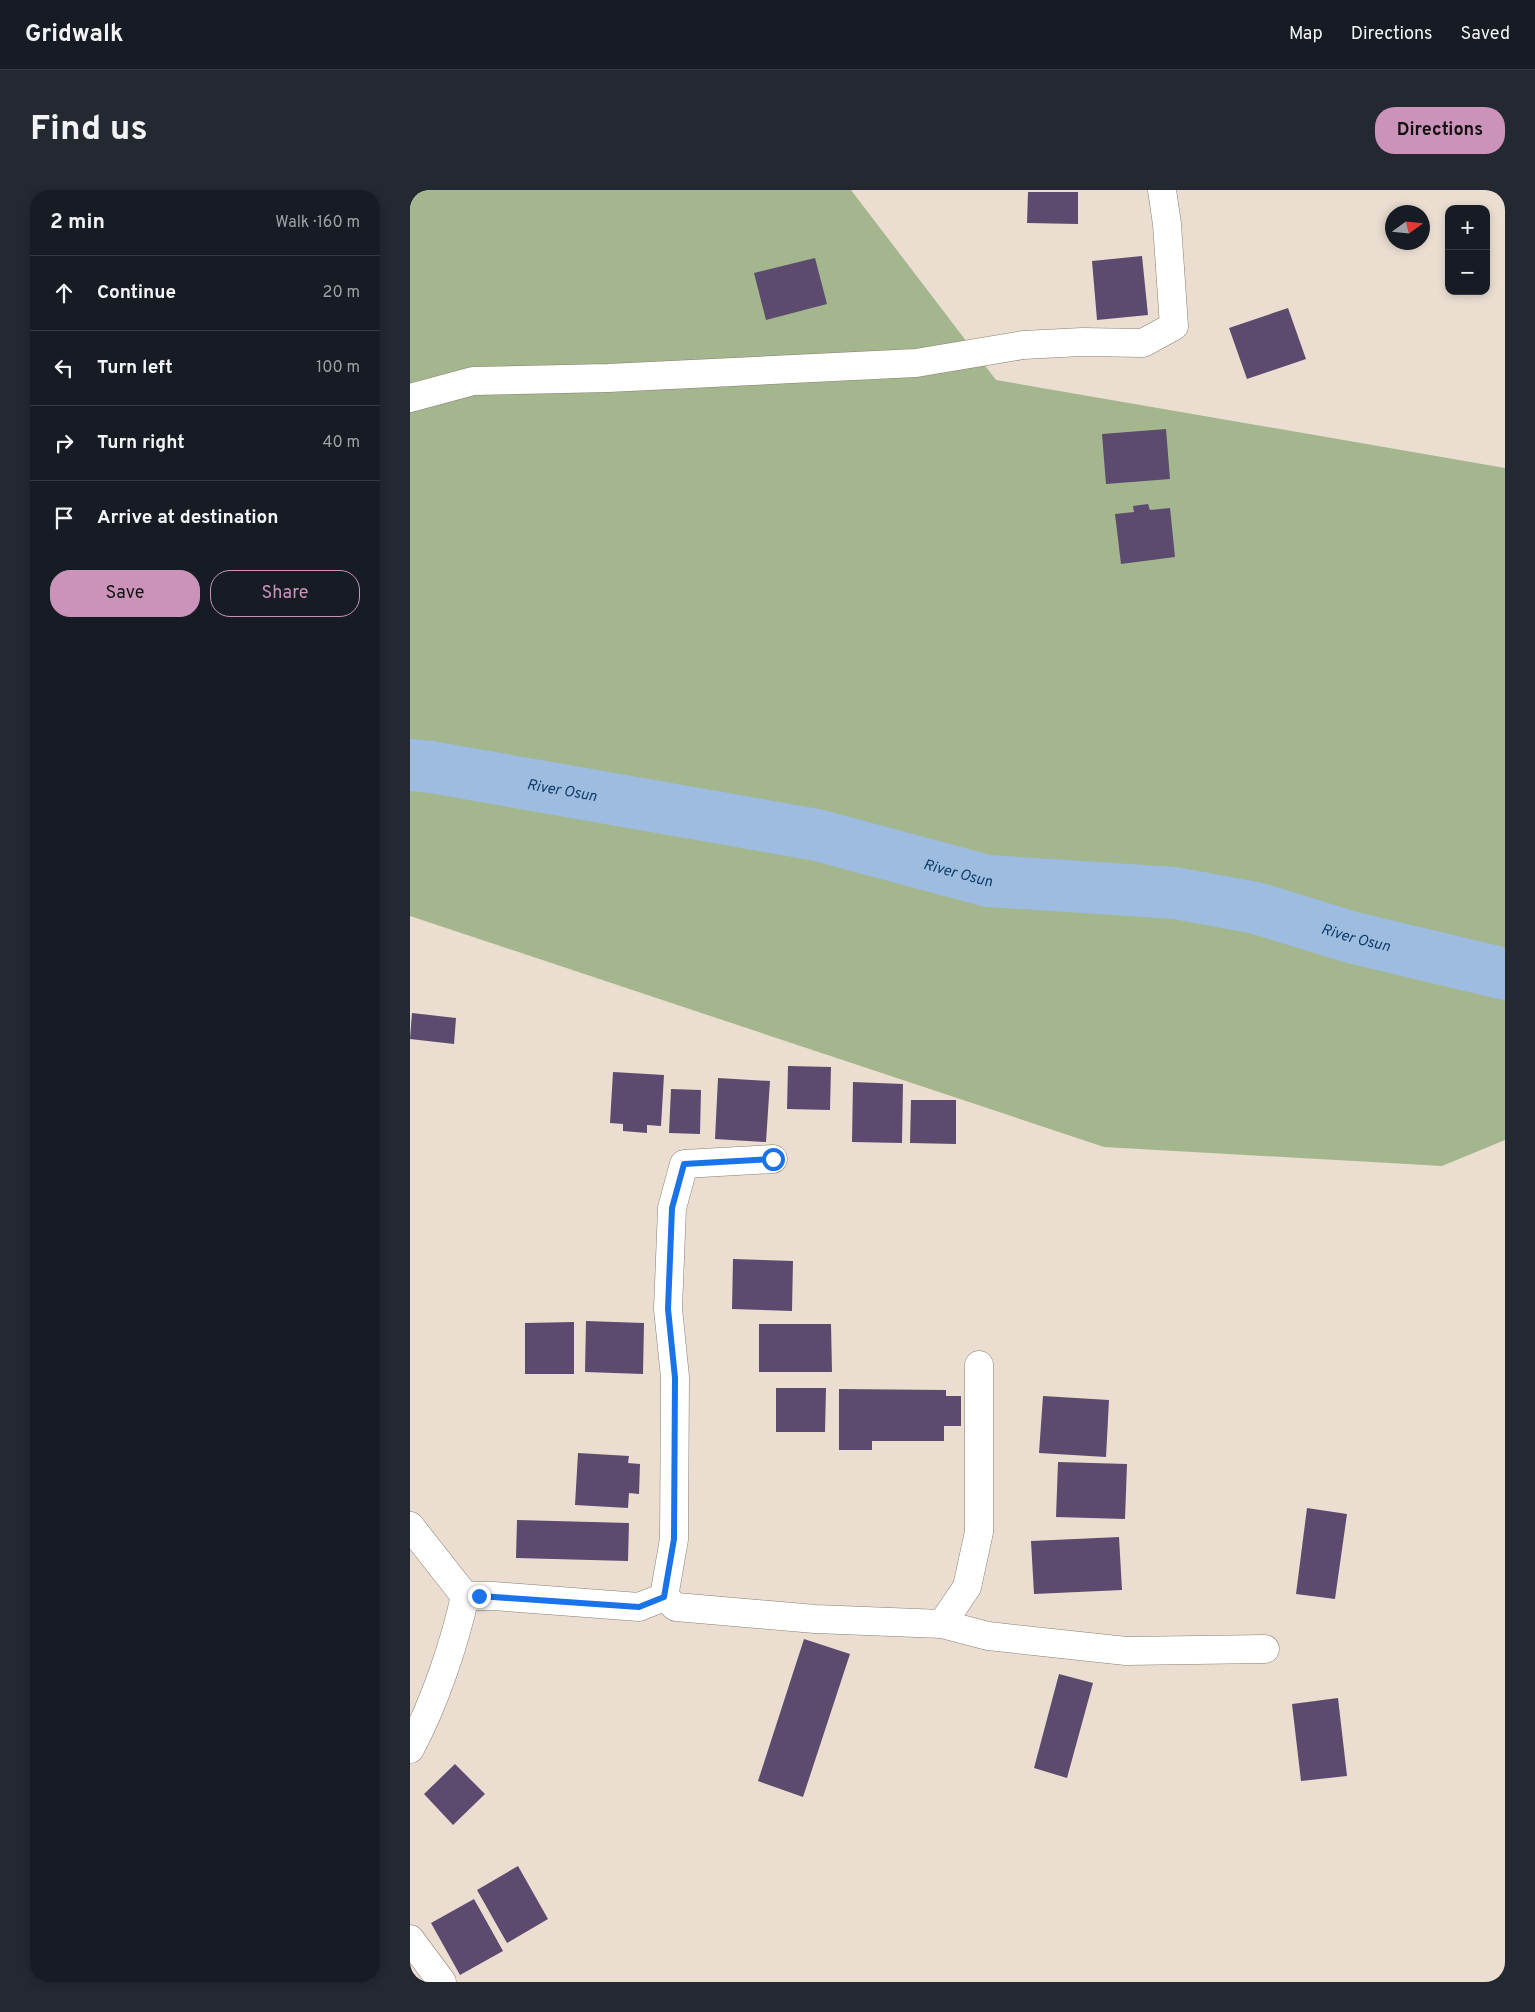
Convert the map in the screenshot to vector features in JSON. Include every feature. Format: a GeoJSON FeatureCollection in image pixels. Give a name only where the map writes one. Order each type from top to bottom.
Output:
{"type":"FeatureCollection","features":[{"type":"Feature","properties":{"kind":"street"},"geometry":{"type":"LineString","coordinates":[[410,398],[473,381],[628,377],[916,363],[1023,345],[1082,342],[1143,343],[1174,326],[1167,224],[1162,190]]}},
{"type":"Feature","properties":{"kind":"street"},"geometry":{"type":"LineString","coordinates":[[664,1597],[674,1539],[675,1378],[668,1309],[672,1208],[684,1164],[773,1159]]}},
{"type":"Feature","properties":{"kind":"street"},"geometry":{"type":"LineString","coordinates":[[942,1624],[967,1587],[979,1532],[979,1365]]}},
{"type":"Feature","properties":{"kind":"street"},"geometry":{"type":"LineString","coordinates":[[410,1526],[465,1596]]}},
{"type":"Feature","properties":{"kind":"street"},"geometry":{"type":"LineString","coordinates":[[465,1596],[493,1596],[639,1607],[664,1597]]}},
{"type":"Feature","properties":{"kind":"street"},"geometry":{"type":"LineString","coordinates":[[410,1749],[422,1727],[455,1636],[465,1596]]}},
{"type":"Feature","properties":{"kind":"street"},"geometry":{"type":"LineString","coordinates":[[664,1597],[676,1607],[815,1619],[942,1624],[988,1636],[1126,1651],[1265,1649]]}},
{"type":"Feature","properties":{"kind":"street"},"geometry":{"type":"LineString","coordinates":[[410,1939],[442,1982]]}},
{"type":"Feature","properties":{"kind":"green space"},"geometry":{"type":"Polygon","coordinates":[[[410,190],[851,190],[996,380],[1505,468],[1505,1140],[1442,1166],[1104,1147],[410,916],[410,190]]]}},
{"type":"Feature","properties":{"kind":"building"},"geometry":{"type":"Polygon","coordinates":[[[1028,192],[1078,192],[1078,224],[1027,223],[1028,192]]]}},
{"type":"Feature","properties":{"kind":"building"},"geometry":{"type":"Polygon","coordinates":[[[1142,256],[1148,315],[1097,320],[1092,261],[1142,256]]]}},
{"type":"Feature","properties":{"kind":"building"},"geometry":{"type":"Polygon","coordinates":[[[815,258],[827,304],[766,320],[754,273],[815,258]]]}},
{"type":"Feature","properties":{"kind":"building"},"geometry":{"type":"Polygon","coordinates":[[[1288,308],[1306,359],[1247,379],[1229,328],[1288,308]]]}},
{"type":"Feature","properties":{"kind":"building"},"geometry":{"type":"Polygon","coordinates":[[[1166,429],[1170,479],[1106,484],[1102,434],[1166,429]]]}},
{"type":"Feature","properties":{"kind":"building"},"geometry":{"type":"Polygon","coordinates":[[[1148,504],[1150,510],[1170,508],[1175,557],[1121,564],[1115,514],[1134,512],[1133,506],[1148,504]]]}},
{"type":"Feature","properties":{"kind":"building"},"geometry":{"type":"Polygon","coordinates":[[[412,1013],[456,1018],[454,1044],[410,1039],[412,1013]]]}},
{"type":"Feature","properties":{"kind":"building"},"geometry":{"type":"Polygon","coordinates":[[[788,1066],[831,1067],[830,1110],[787,1109],[788,1066]]]}},
{"type":"Feature","properties":{"kind":"building"},"geometry":{"type":"Polygon","coordinates":[[[613,1072],[664,1075],[661,1126],[647,1125],[647,1133],[623,1131],[623,1124],[610,1123],[613,1072]]]}},
{"type":"Feature","properties":{"kind":"building"},"geometry":{"type":"Polygon","coordinates":[[[718,1078],[770,1081],[766,1142],[715,1139],[718,1078]]]}},
{"type":"Feature","properties":{"kind":"building"},"geometry":{"type":"Polygon","coordinates":[[[853,1082],[903,1084],[902,1143],[852,1142],[853,1082]]]}},
{"type":"Feature","properties":{"kind":"building"},"geometry":{"type":"Polygon","coordinates":[[[671,1089],[701,1090],[700,1134],[669,1133],[671,1089]]]}},
{"type":"Feature","properties":{"kind":"building"},"geometry":{"type":"Polygon","coordinates":[[[911,1100],[956,1100],[956,1144],[910,1143],[911,1100]]]}},
{"type":"Feature","properties":{"kind":"building"},"geometry":{"type":"Polygon","coordinates":[[[733,1259],[793,1261],[792,1311],[732,1309],[733,1259]]]}},
{"type":"Feature","properties":{"kind":"building"},"geometry":{"type":"Polygon","coordinates":[[[586,1321],[644,1323],[643,1374],[585,1372],[586,1321]]]}},
{"type":"Feature","properties":{"kind":"building"},"geometry":{"type":"Polygon","coordinates":[[[574,1322],[574,1374],[525,1374],[525,1323],[574,1322]]]}},
{"type":"Feature","properties":{"kind":"building"},"geometry":{"type":"Polygon","coordinates":[[[759,1324],[831,1324],[832,1372],[759,1372],[759,1324]]]}},
{"type":"Feature","properties":{"kind":"building"},"geometry":{"type":"Polygon","coordinates":[[[776,1388],[826,1388],[825,1432],[776,1432],[776,1388]]]}},
{"type":"Feature","properties":{"kind":"building"},"geometry":{"type":"Polygon","coordinates":[[[839,1389],[946,1390],[946,1396],[961,1396],[961,1426],[944,1426],[944,1441],[872,1441],[872,1450],[839,1450],[839,1389]]]}},
{"type":"Feature","properties":{"kind":"building"},"geometry":{"type":"Polygon","coordinates":[[[1043,1396],[1109,1400],[1106,1457],[1039,1453],[1043,1396]]]}},
{"type":"Feature","properties":{"kind":"building"},"geometry":{"type":"Polygon","coordinates":[[[578,1453],[629,1456],[628,1463],[640,1464],[639,1494],[629,1493],[628,1508],[575,1505],[578,1453]]]}},
{"type":"Feature","properties":{"kind":"building"},"geometry":{"type":"Polygon","coordinates":[[[1058,1462],[1127,1464],[1125,1519],[1056,1517],[1058,1462]]]}},
{"type":"Feature","properties":{"kind":"building"},"geometry":{"type":"Polygon","coordinates":[[[1307,1508],[1347,1514],[1335,1599],[1296,1594],[1307,1508]]]}},
{"type":"Feature","properties":{"kind":"building"},"geometry":{"type":"Polygon","coordinates":[[[517,1520],[629,1523],[628,1561],[516,1558],[517,1520]]]}},
{"type":"Feature","properties":{"kind":"building"},"geometry":{"type":"Polygon","coordinates":[[[1119,1537],[1122,1590],[1034,1594],[1031,1541],[1119,1537]]]}},
{"type":"Feature","properties":{"kind":"building"},"geometry":{"type":"Polygon","coordinates":[[[804,1639],[850,1654],[803,1797],[758,1781],[804,1639]]]}},
{"type":"Feature","properties":{"kind":"building"},"geometry":{"type":"Polygon","coordinates":[[[1059,1674],[1093,1683],[1067,1778],[1034,1768],[1059,1674]]]}},
{"type":"Feature","properties":{"kind":"building"},"geometry":{"type":"Polygon","coordinates":[[[1338,1698],[1347,1776],[1301,1781],[1292,1704],[1338,1698]]]}},
{"type":"Feature","properties":{"kind":"building"},"geometry":{"type":"Polygon","coordinates":[[[455,1764],[485,1794],[453,1825],[424,1794],[455,1764]]]}},
{"type":"Feature","properties":{"kind":"building"},"geometry":{"type":"Polygon","coordinates":[[[518,1866],[548,1919],[507,1943],[477,1890],[518,1866]]]}},
{"type":"Feature","properties":{"kind":"building"},"geometry":{"type":"Polygon","coordinates":[[[474,1899],[503,1951],[460,1975],[431,1923],[474,1899]]]}},
{"type":"Feature","properties":{"kind":"waterway","name":"River Osun"},"geometry":{"type":"LineString","coordinates":[[410,765],[431,767],[817,835],[988,881],[1175,893],[1256,908],[1354,938],[1505,974]]}},
{"type":"Feature","properties":{"kind":"route"},"geometry":{"type":"LineString","coordinates":[[479,1596],[639,1607],[664,1597],[674,1539],[675,1378],[668,1309],[672,1208],[684,1164],[773,1159]]}}]}
